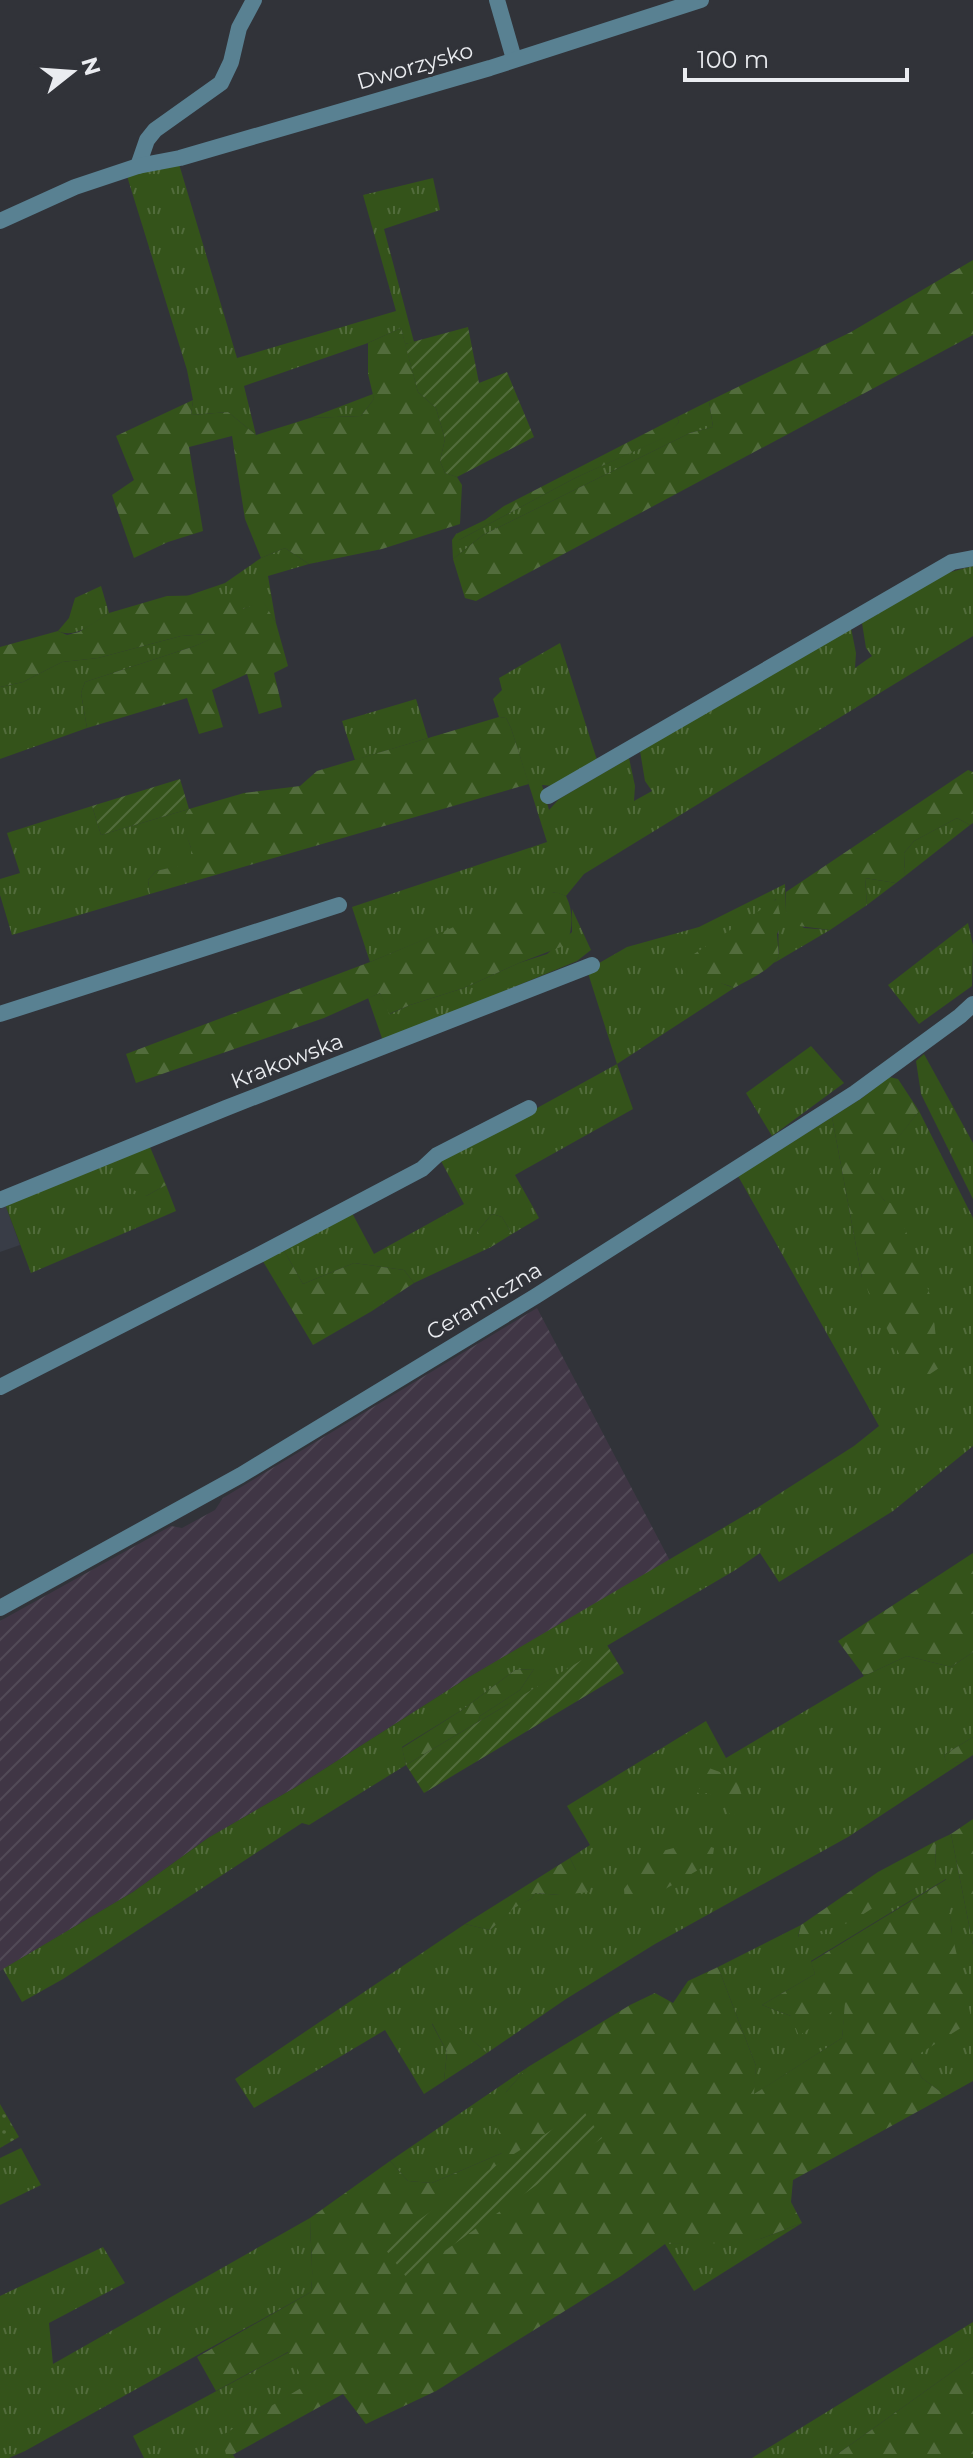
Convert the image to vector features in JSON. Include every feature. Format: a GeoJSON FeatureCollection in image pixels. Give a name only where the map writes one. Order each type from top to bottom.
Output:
{"type":"FeatureCollection","features":[{"type":"Feature","properties":{"kind":"street"},"geometry":{"type":"LineString","coordinates":[[138,166],[147,140],[155,130],[221,83],[231,62],[239,28],[254,0]]}},
{"type":"Feature","properties":{"kind":"street"},"geometry":{"type":"LineString","coordinates":[[497,0],[514,59]]}},
{"type":"Feature","properties":{"kind":"street","name":"Dworzysko"},"geometry":{"type":"LineString","coordinates":[[0,221],[75,187],[138,166],[180,158],[490,68],[701,0]]}},
{"type":"Feature","properties":{"kind":"street"},"geometry":{"type":"LineString","coordinates":[[548,796],[952,562],[973,558]]}},
{"type":"Feature","properties":{"kind":"street"},"geometry":{"type":"LineString","coordinates":[[0,1014],[339,905]]}},
{"type":"Feature","properties":{"kind":"street","name":"Krakowska"},"geometry":{"type":"LineString","coordinates":[[0,1200],[592,965]]}},
{"type":"Feature","properties":{"kind":"street","name":"Ceramiczna"},"geometry":{"type":"LineString","coordinates":[[0,1608],[241,1475],[536,1296],[855,1093],[973,1004]]}},
{"type":"Feature","properties":{"kind":"street"},"geometry":{"type":"LineString","coordinates":[[0,1387],[261,1254],[422,1169],[437,1155],[529,1108]]}},
{"type":"Feature","properties":{"kind":"shaded area"},"geometry":{"type":"Polygon","coordinates":[[[5,1204],[20,1245],[0,1252],[0,1206],[5,1204]]]}},
{"type":"Feature","properties":{"kind":"shaded area"},"geometry":{"type":"Polygon","coordinates":[[[537,1308],[670,1561],[464,1680],[296,1787],[208,1838],[133,1892],[0,1971],[0,1621],[171,1526],[182,1528],[215,1510],[223,1498],[537,1308]]]}},
{"type":"Feature","properties":{"kind":"green space"},"geometry":{"type":"Polygon","coordinates":[[[179,164],[237,358],[396,311],[363,195],[433,178],[440,210],[384,229],[414,342],[405,344],[401,328],[368,343],[244,386],[256,435],[228,412],[191,415],[193,400],[187,370],[127,176],[179,164]]]}},
{"type":"Feature","properties":{"kind":"green space"},"geometry":{"type":"Polygon","coordinates":[[[973,260],[973,335],[476,601],[465,598],[453,559],[483,535],[690,433],[713,427],[709,401],[851,332],[973,260]]]}},
{"type":"Feature","properties":{"kind":"green space"},"geometry":{"type":"Polygon","coordinates":[[[468,327],[479,383],[507,372],[534,437],[457,477],[445,473],[440,461],[445,439],[436,408],[418,392],[405,344],[468,327]]]}},
{"type":"Feature","properties":{"kind":"green space"},"geometry":{"type":"Polygon","coordinates":[[[401,328],[418,392],[436,408],[445,439],[440,461],[445,473],[457,477],[462,485],[460,524],[382,549],[309,564],[285,548],[261,558],[245,519],[232,436],[189,447],[203,531],[168,542],[134,558],[112,495],[134,480],[116,436],[193,400],[191,415],[228,412],[256,435],[310,418],[361,416],[374,399],[368,374],[368,343],[401,328]]]}},
{"type":"Feature","properties":{"kind":"green space"},"geometry":{"type":"Polygon","coordinates":[[[373,394],[374,399],[361,416],[310,418],[373,394]]]}},
{"type":"Feature","properties":{"kind":"green space"},"geometry":{"type":"Polygon","coordinates":[[[709,401],[713,427],[690,433],[483,535],[453,559],[452,540],[459,540],[575,478],[665,437],[679,422],[677,417],[709,401]]]}},
{"type":"Feature","properties":{"kind":"green space"},"geometry":{"type":"Polygon","coordinates":[[[677,417],[679,422],[666,437],[575,478],[459,540],[452,540],[456,534],[485,520],[504,506],[677,417]]]}},
{"type":"Feature","properties":{"kind":"green space"},"geometry":{"type":"Polygon","coordinates":[[[285,548],[309,564],[268,576],[276,623],[263,602],[243,609],[184,597],[225,583],[261,558],[285,548]]]}},
{"type":"Feature","properties":{"kind":"green space"},"geometry":{"type":"Polygon","coordinates":[[[973,566],[973,636],[584,874],[566,896],[555,892],[370,962],[352,907],[547,842],[511,728],[506,718],[499,717],[493,699],[502,690],[499,678],[560,643],[597,760],[554,786],[542,785],[549,810],[559,799],[629,758],[635,786],[634,801],[652,791],[645,781],[640,751],[851,628],[856,653],[855,668],[872,656],[866,648],[862,623],[947,573],[973,566]]]}},
{"type":"Feature","properties":{"kind":"green space"},"geometry":{"type":"Polygon","coordinates":[[[101,586],[109,613],[78,631],[58,631],[69,618],[75,598],[101,586]]]}},
{"type":"Feature","properties":{"kind":"green space"},"geometry":{"type":"Polygon","coordinates":[[[219,595],[234,600],[243,609],[263,601],[276,623],[288,666],[274,673],[282,707],[259,714],[247,674],[212,690],[223,727],[199,734],[187,698],[87,728],[81,693],[85,682],[195,646],[210,639],[208,634],[181,636],[98,658],[62,662],[23,682],[0,687],[0,647],[58,631],[67,635],[79,632],[109,613],[167,596],[219,595]]]}},
{"type":"Feature","properties":{"kind":"green space"},"geometry":{"type":"Polygon","coordinates":[[[208,634],[211,639],[195,646],[85,682],[81,693],[87,728],[0,759],[0,687],[23,682],[62,662],[98,658],[181,636],[208,634]]]}},
{"type":"Feature","properties":{"kind":"green space"},"geometry":{"type":"Polygon","coordinates":[[[416,699],[428,738],[355,760],[342,721],[416,699]]]}},
{"type":"Feature","properties":{"kind":"green space"},"geometry":{"type":"Polygon","coordinates":[[[499,717],[506,718],[511,728],[529,784],[150,894],[148,880],[156,871],[191,863],[191,848],[181,821],[189,809],[244,793],[300,786],[317,771],[499,717]]]}},
{"type":"Feature","properties":{"kind":"green space"},"geometry":{"type":"Polygon","coordinates":[[[968,770],[973,772],[973,823],[970,825],[957,818],[914,841],[904,853],[905,876],[896,883],[865,878],[867,905],[830,930],[792,925],[786,911],[786,892],[968,770]]]}},
{"type":"Feature","properties":{"kind":"green space"},"geometry":{"type":"Polygon","coordinates":[[[180,779],[189,809],[101,835],[92,806],[180,779]]]}},
{"type":"Feature","properties":{"kind":"green space"},"geometry":{"type":"Polygon","coordinates":[[[92,806],[101,835],[189,809],[182,821],[191,848],[191,864],[156,871],[148,880],[150,894],[12,935],[0,895],[0,879],[20,873],[7,833],[92,806]]]}},
{"type":"Feature","properties":{"kind":"green space"},"geometry":{"type":"Polygon","coordinates":[[[957,818],[970,825],[905,876],[904,853],[914,841],[957,818]]]}},
{"type":"Feature","properties":{"kind":"green space"},"geometry":{"type":"Polygon","coordinates":[[[865,878],[896,883],[867,905],[865,878]]]}},
{"type":"Feature","properties":{"kind":"green space"},"geometry":{"type":"Polygon","coordinates":[[[785,884],[786,911],[804,928],[830,930],[774,963],[779,957],[776,899],[713,980],[734,988],[617,1064],[587,970],[627,947],[699,927],[785,884]]]}},
{"type":"Feature","properties":{"kind":"green space"},"geometry":{"type":"Polygon","coordinates":[[[556,892],[566,896],[570,908],[571,927],[566,945],[464,988],[389,1014],[380,993],[324,1018],[136,1083],[126,1054],[370,962],[523,898],[556,892]]]}},
{"type":"Feature","properties":{"kind":"green space"},"geometry":{"type":"Polygon","coordinates":[[[777,899],[781,919],[777,934],[779,957],[769,967],[734,988],[725,984],[696,982],[685,973],[679,964],[777,899]]]}},
{"type":"Feature","properties":{"kind":"green space"},"geometry":{"type":"Polygon","coordinates":[[[572,909],[591,950],[577,961],[383,1041],[368,998],[380,993],[390,1014],[547,954],[572,932],[572,909]]]}},
{"type":"Feature","properties":{"kind":"green space"},"geometry":{"type":"Polygon","coordinates":[[[968,923],[973,945],[972,986],[919,1024],[888,985],[968,923]]]}},
{"type":"Feature","properties":{"kind":"green space"},"geometry":{"type":"Polygon","coordinates":[[[811,1046],[844,1083],[772,1136],[746,1093],[811,1046]]]}},
{"type":"Feature","properties":{"kind":"green space"},"geometry":{"type":"Polygon","coordinates":[[[924,1054],[973,1143],[973,1199],[921,1094],[916,1061],[924,1054]]]}},
{"type":"Feature","properties":{"kind":"green space"},"geometry":{"type":"Polygon","coordinates":[[[617,1064],[633,1109],[515,1175],[539,1218],[512,1234],[502,1217],[492,1214],[477,1232],[477,1247],[491,1247],[414,1283],[404,1270],[354,1263],[303,1284],[282,1247],[351,1211],[374,1254],[464,1204],[441,1161],[617,1064]]]}},
{"type":"Feature","properties":{"kind":"green space"},"geometry":{"type":"Polygon","coordinates":[[[889,1077],[898,1079],[919,1111],[866,1179],[885,1201],[896,1205],[932,1300],[939,1368],[921,1380],[911,1378],[862,1278],[832,1117],[889,1077]]]}},
{"type":"Feature","properties":{"kind":"green space"},"geometry":{"type":"Polygon","coordinates":[[[919,1111],[973,1218],[973,1446],[893,1511],[779,1582],[760,1553],[478,1722],[480,1716],[520,1690],[534,1669],[515,1670],[462,1710],[402,1747],[406,1765],[309,1825],[302,1823],[63,1979],[22,2002],[3,1969],[133,1892],[208,1838],[296,1787],[464,1680],[757,1508],[854,1446],[879,1426],[738,1176],[832,1117],[862,1278],[885,1201],[865,1179],[919,1111]]]}},
{"type":"Feature","properties":{"kind":"green space"},"geometry":{"type":"Polygon","coordinates":[[[150,1147],[166,1185],[146,1196],[125,1186],[117,1173],[122,1158],[150,1147]]]}},
{"type":"Feature","properties":{"kind":"green space"},"geometry":{"type":"Polygon","coordinates":[[[122,1158],[146,1196],[166,1185],[176,1211],[31,1273],[5,1204],[122,1158]]]}},
{"type":"Feature","properties":{"kind":"green space"},"geometry":{"type":"Polygon","coordinates":[[[492,1214],[502,1217],[512,1234],[491,1247],[477,1247],[477,1232],[492,1214]]]}},
{"type":"Feature","properties":{"kind":"green space"},"geometry":{"type":"Polygon","coordinates":[[[282,1247],[303,1284],[354,1263],[404,1270],[414,1283],[313,1345],[261,1258],[282,1247]]]}},
{"type":"Feature","properties":{"kind":"green space"},"geometry":{"type":"Polygon","coordinates":[[[973,1553],[973,1652],[951,1667],[907,1656],[864,1676],[838,1641],[973,1553]]]}},
{"type":"Feature","properties":{"kind":"green space"},"geometry":{"type":"Polygon","coordinates":[[[607,1645],[624,1673],[424,1793],[406,1765],[607,1645]]]}},
{"type":"Feature","properties":{"kind":"green space"},"geometry":{"type":"Polygon","coordinates":[[[973,1652],[973,1737],[944,1755],[946,1761],[961,1763],[848,1837],[655,1944],[487,2053],[444,2016],[432,2024],[447,2052],[444,2081],[424,2094],[385,2030],[254,2108],[235,2079],[465,1924],[490,1930],[514,1907],[531,1899],[535,1893],[560,1895],[576,1870],[570,1858],[590,1845],[567,1806],[706,1721],[726,1758],[864,1676],[907,1656],[951,1667],[973,1652]]]}},
{"type":"Feature","properties":{"kind":"green space"},"geometry":{"type":"Polygon","coordinates":[[[534,1669],[520,1690],[480,1716],[478,1722],[406,1765],[402,1748],[462,1710],[515,1670],[534,1669]]]}},
{"type":"Feature","properties":{"kind":"green space"},"geometry":{"type":"Polygon","coordinates":[[[973,1737],[973,1755],[961,1763],[946,1762],[944,1755],[973,1737]]]}},
{"type":"Feature","properties":{"kind":"green space"},"geometry":{"type":"Polygon","coordinates":[[[709,1768],[736,1778],[748,1814],[730,1815],[722,1799],[707,1793],[696,1796],[709,1768]]]}},
{"type":"Feature","properties":{"kind":"green space"},"geometry":{"type":"Polygon","coordinates":[[[973,1819],[973,1945],[951,1834],[973,1819]]]}},
{"type":"Feature","properties":{"kind":"green space"},"geometry":{"type":"Polygon","coordinates":[[[951,1834],[973,1945],[973,2081],[946,2096],[922,2078],[911,2059],[952,1934],[946,1879],[811,1961],[815,1974],[762,2005],[791,2016],[846,2001],[842,2038],[753,2095],[756,2066],[718,1967],[801,1925],[798,1937],[935,1868],[936,1841],[951,1834]]]}},
{"type":"Feature","properties":{"kind":"green space"},"geometry":{"type":"Polygon","coordinates":[[[936,1841],[935,1868],[851,1922],[798,1938],[801,1925],[878,1872],[936,1841]]]}},
{"type":"Feature","properties":{"kind":"green space"},"geometry":{"type":"Polygon","coordinates":[[[696,1842],[714,1848],[712,1862],[641,1903],[625,1903],[624,1889],[632,1878],[630,1862],[696,1842]]]}},
{"type":"Feature","properties":{"kind":"green space"},"geometry":{"type":"Polygon","coordinates":[[[570,1858],[576,1870],[587,1877],[590,1892],[560,1895],[535,1893],[490,1930],[465,1924],[570,1858]]]}},
{"type":"Feature","properties":{"kind":"green space"},"geometry":{"type":"Polygon","coordinates":[[[947,1879],[952,1934],[972,2021],[911,2059],[922,2078],[946,2096],[793,2180],[791,2202],[802,2223],[760,2239],[735,2243],[665,2244],[621,2276],[436,2391],[366,2424],[343,2394],[227,2458],[221,2436],[306,2385],[288,2352],[216,2391],[197,2357],[311,2292],[310,2218],[390,2161],[408,2181],[432,2183],[502,2153],[495,2112],[506,2092],[528,2067],[655,1993],[673,2003],[688,1981],[718,1967],[756,2066],[754,2094],[842,2038],[845,2002],[799,2036],[791,2016],[762,2005],[815,1974],[811,1962],[947,1879]]]}},
{"type":"Feature","properties":{"kind":"green space"},"geometry":{"type":"Polygon","coordinates":[[[444,2015],[487,2053],[444,2081],[447,2052],[432,2023],[444,2015]]]}},
{"type":"Feature","properties":{"kind":"green space"},"geometry":{"type":"Polygon","coordinates":[[[528,2067],[506,2092],[502,2153],[432,2183],[408,2181],[390,2161],[528,2067]]]}},
{"type":"Feature","properties":{"kind":"green space"},"geometry":{"type":"Polygon","coordinates":[[[0,2104],[19,2137],[0,2148],[0,2104]]]}},
{"type":"Feature","properties":{"kind":"green space"},"geometry":{"type":"Polygon","coordinates":[[[583,2110],[602,2138],[407,2278],[383,2246],[481,2175],[583,2110]]]}},
{"type":"Feature","properties":{"kind":"green space"},"geometry":{"type":"Polygon","coordinates":[[[21,2148],[41,2185],[0,2205],[0,2158],[21,2148]]]}},
{"type":"Feature","properties":{"kind":"green space"},"geometry":{"type":"Polygon","coordinates":[[[310,2218],[311,2292],[25,2451],[9,2458],[0,2458],[0,2296],[103,2247],[125,2283],[49,2323],[53,2364],[310,2218]]]}},
{"type":"Feature","properties":{"kind":"green space"},"geometry":{"type":"Polygon","coordinates":[[[802,2223],[694,2291],[665,2244],[760,2239],[802,2223]]]}},
{"type":"Feature","properties":{"kind":"green space"},"geometry":{"type":"Polygon","coordinates":[[[973,2322],[973,2357],[832,2458],[752,2458],[973,2322]]]}},
{"type":"Feature","properties":{"kind":"green space"},"geometry":{"type":"Polygon","coordinates":[[[289,2352],[307,2385],[222,2436],[228,2457],[233,2455],[235,2458],[144,2458],[133,2436],[289,2352]]]}},
{"type":"Feature","properties":{"kind":"green space"},"geometry":{"type":"Polygon","coordinates":[[[973,2357],[973,2458],[832,2458],[973,2357]]]}}]}
